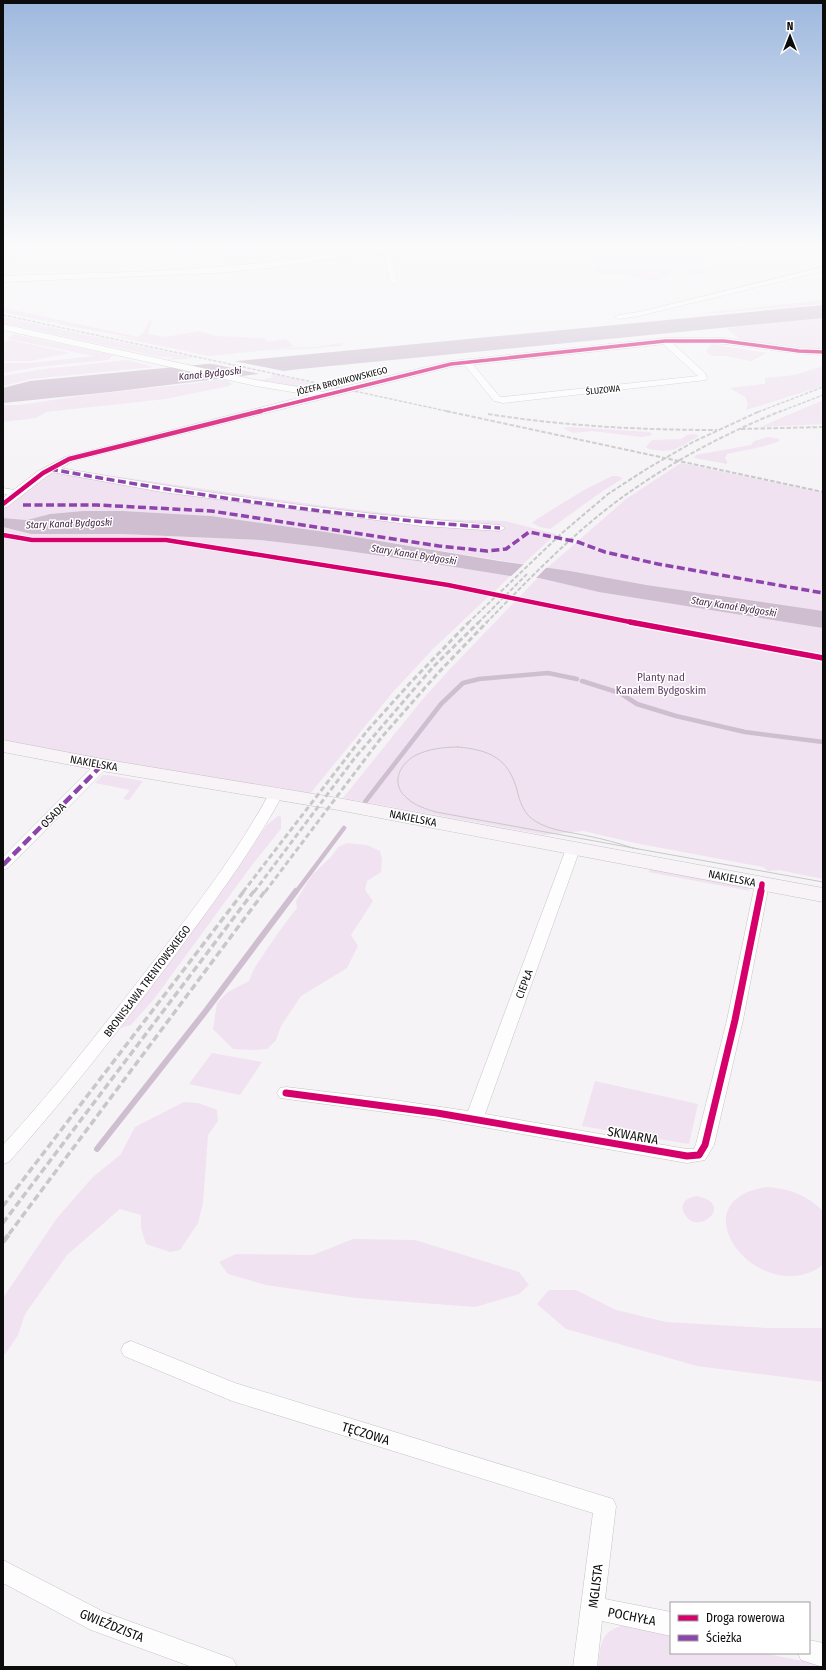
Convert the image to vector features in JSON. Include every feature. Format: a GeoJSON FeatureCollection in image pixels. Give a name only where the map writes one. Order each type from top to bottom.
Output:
{"type":"FeatureCollection","features":[{"type":"Feature","properties":{"kind":"main road","name":"NAKIELSKA"},"geometry":{"type":"LineString","coordinates":[[3,746],[276,794],[823,894]]}},
{"type":"Feature","properties":{"kind":"street"},"geometry":{"type":"LineString","coordinates":[[3,327],[251,382],[328,394]]}},
{"type":"Feature","properties":{"kind":"street","name":"JÓZEFA BRONIKOWSKIEGO"},"geometry":{"type":"LineString","coordinates":[[3,504],[49,469],[69,459],[425,369],[466,362],[665,341],[716,340],[788,350],[823,352]]}},
{"type":"Feature","properties":{"kind":"street","name":"ŚLUZOWA"},"geometry":{"type":"LineString","coordinates":[[466,362],[497,399],[503,400],[703,378],[702,375],[665,341]]}},
{"type":"Feature","properties":{"kind":"street"},"geometry":{"type":"LineString","coordinates":[[251,382],[296,402],[296,390]]}},
{"type":"Feature","properties":{"kind":"street"},"geometry":{"type":"LineString","coordinates":[[49,469],[116,482],[176,491],[422,523],[500,528]]}},
{"type":"Feature","properties":{"kind":"street"},"geometry":{"type":"LineString","coordinates":[[3,491],[16,493]]}},
{"type":"Feature","properties":{"kind":"street","name":"OSADA"},"geometry":{"type":"LineString","coordinates":[[3,865],[102,764]]}},
{"type":"Feature","properties":{"kind":"street","name":"BRONISŁAWA TRENTOWSKIEGO"},"geometry":{"type":"LineString","coordinates":[[3,1157],[41,1114],[120,1017],[242,852],[260,824],[276,794]]}},
{"type":"Feature","properties":{"kind":"street","name":"CIEPŁA"},"geometry":{"type":"LineString","coordinates":[[474,1119],[573,849]]}},
{"type":"Feature","properties":{"kind":"street","name":"SKWARNA"},"geometry":{"type":"LineString","coordinates":[[286,1093],[329,1097],[474,1119],[687,1156],[699,1155],[705,1145],[735,1020],[762,884]]}},
{"type":"Feature","properties":{"kind":"street","name":"TĘCZOWA"},"geometry":{"type":"LineString","coordinates":[[131,1350],[232,1392],[605,1506]]}},
{"type":"Feature","properties":{"kind":"street","name":"MGLISTA"},"geometry":{"type":"LineString","coordinates":[[585,1667],[605,1506]]}},
{"type":"Feature","properties":{"kind":"street","name":"GWIEŹDZISTA"},"geometry":{"type":"LineString","coordinates":[[3,1571],[99,1622],[225,1667]]}},
{"type":"Feature","properties":{"kind":"street","name":"POCHYŁA"},"geometry":{"type":"LineString","coordinates":[[593,1608],[670,1624]]}},
{"type":"Feature","properties":{"kind":"street"},"geometry":{"type":"LineString","coordinates":[[810,1652],[823,1655]]}},
{"type":"Feature","properties":{"kind":"green space"},"geometry":{"type":"Polygon","coordinates":[[[3,323],[31,323],[195,358],[165,360],[174,357],[160,357],[3,323]]]}},
{"type":"Feature","properties":{"kind":"green space"},"geometry":{"type":"Polygon","coordinates":[[[73,323],[138,337],[144,332],[149,323],[151,323],[148,334],[166,337],[198,331],[216,336],[260,338],[265,339],[268,342],[286,339],[294,347],[267,349],[315,347],[341,343],[341,346],[267,350],[209,356],[113,336],[141,339],[58,324],[73,323]]]}},
{"type":"Feature","properties":{"kind":"green space"},"geometry":{"type":"Polygon","coordinates":[[[775,323],[823,323],[823,350],[741,340],[726,328],[775,323]]]}},
{"type":"Feature","properties":{"kind":"green space"},"geometry":{"type":"Polygon","coordinates":[[[14,334],[112,356],[107,360],[37,367],[3,373],[3,363],[31,363],[94,356],[9,339],[8,337],[14,334]]]}},
{"type":"Feature","properties":{"kind":"green space"},"geometry":{"type":"Polygon","coordinates":[[[10,340],[70,353],[30,361],[3,361],[3,343],[10,340]]]}},
{"type":"Feature","properties":{"kind":"green space"},"geometry":{"type":"Polygon","coordinates":[[[711,344],[767,353],[751,361],[726,356],[712,356],[706,352],[711,344]]]}},
{"type":"Feature","properties":{"kind":"green space"},"geometry":{"type":"Polygon","coordinates":[[[128,360],[154,367],[31,379],[3,386],[3,376],[44,369],[128,360]]]}},
{"type":"Feature","properties":{"kind":"green space"},"geometry":{"type":"Polygon","coordinates":[[[823,366],[823,386],[746,410],[748,404],[745,397],[730,388],[765,384],[765,378],[794,375],[823,366]]]}},
{"type":"Feature","properties":{"kind":"green space"},"geometry":{"type":"Polygon","coordinates":[[[274,374],[339,389],[321,390],[300,386],[293,387],[248,378],[262,380],[273,377],[270,376],[274,374]]]}},
{"type":"Feature","properties":{"kind":"green space"},"geometry":{"type":"Polygon","coordinates":[[[216,379],[227,380],[232,384],[229,386],[165,399],[46,412],[35,418],[3,422],[3,405],[19,405],[79,396],[197,383],[216,379]]]}},
{"type":"Feature","properties":{"kind":"green space"},"geometry":{"type":"Polygon","coordinates":[[[823,400],[823,424],[760,427],[823,400]]]}},
{"type":"Feature","properties":{"kind":"green space"},"geometry":{"type":"Polygon","coordinates":[[[569,427],[650,432],[652,435],[642,437],[592,431],[573,433],[563,428],[569,427]]]}},
{"type":"Feature","properties":{"kind":"green space"},"geometry":{"type":"Polygon","coordinates":[[[695,434],[699,436],[676,449],[665,451],[649,449],[646,447],[652,440],[681,439],[687,435],[695,434]]]}},
{"type":"Feature","properties":{"kind":"green space"},"geometry":{"type":"Polygon","coordinates":[[[768,437],[779,439],[780,441],[765,446],[727,454],[725,458],[727,464],[694,458],[696,455],[751,445],[754,441],[768,437]]]}},
{"type":"Feature","properties":{"kind":"green space","name":"Planty nad Kanałem Bydgoskim"},"geometry":{"type":"Polygon","coordinates":[[[681,463],[823,493],[823,879],[779,870],[768,871],[763,867],[640,844],[583,831],[545,835],[343,798],[422,700],[547,568],[626,499],[681,463]]]}},
{"type":"Feature","properties":{"kind":"green space"},"geometry":{"type":"Polygon","coordinates":[[[71,470],[325,506],[436,519],[505,521],[556,534],[523,564],[326,532],[211,516],[123,511],[83,511],[50,514],[27,520],[3,518],[3,504],[46,471],[71,470]]]}},
{"type":"Feature","properties":{"kind":"green space"},"geometry":{"type":"Polygon","coordinates":[[[612,476],[623,478],[550,529],[540,527],[532,523],[584,490],[612,476]]]}},
{"type":"Feature","properties":{"kind":"green space"},"geometry":{"type":"Polygon","coordinates":[[[3,527],[31,534],[121,534],[260,540],[320,547],[510,576],[494,592],[480,590],[483,593],[490,595],[432,650],[393,692],[309,795],[3,742],[3,527]]]}},
{"type":"Feature","properties":{"kind":"green space"},"geometry":{"type":"Polygon","coordinates":[[[103,775],[143,781],[129,800],[123,799],[130,790],[95,783],[103,775]]]}},
{"type":"Feature","properties":{"kind":"green space"},"geometry":{"type":"Polygon","coordinates":[[[278,816],[281,817],[281,829],[252,865],[154,999],[131,1025],[120,1028],[267,825],[278,816]]]}},
{"type":"Feature","properties":{"kind":"green space"},"geometry":{"type":"Polygon","coordinates":[[[347,843],[367,845],[380,851],[382,860],[381,872],[367,881],[365,890],[373,901],[351,935],[358,946],[347,968],[301,996],[281,1026],[276,1040],[267,1049],[233,1049],[213,1029],[217,1003],[228,992],[249,981],[257,964],[297,908],[296,901],[312,875],[331,857],[338,847],[347,843]]]}},
{"type":"Feature","properties":{"kind":"green space"},"geometry":{"type":"Polygon","coordinates":[[[652,869],[740,885],[750,891],[648,872],[652,869]]]}},
{"type":"Feature","properties":{"kind":"green space"},"geometry":{"type":"Polygon","coordinates":[[[212,1053],[262,1062],[240,1095],[189,1084],[212,1053]]]}},
{"type":"Feature","properties":{"kind":"green space"},"geometry":{"type":"Polygon","coordinates":[[[595,1081],[698,1104],[689,1144],[582,1126],[595,1081]]]}},
{"type":"Feature","properties":{"kind":"green space"},"geometry":{"type":"Polygon","coordinates":[[[184,1102],[198,1103],[217,1110],[218,1121],[208,1135],[203,1203],[198,1223],[180,1250],[170,1252],[146,1244],[141,1228],[141,1215],[120,1209],[67,1255],[25,1314],[18,1335],[3,1355],[3,1298],[57,1218],[92,1178],[121,1154],[135,1127],[184,1102]]]}},
{"type":"Feature","properties":{"kind":"green space"},"geometry":{"type":"Polygon","coordinates":[[[768,1187],[784,1189],[798,1194],[817,1205],[823,1211],[823,1265],[799,1275],[774,1274],[753,1264],[736,1248],[727,1230],[728,1211],[741,1196],[768,1187]]]}},
{"type":"Feature","properties":{"kind":"green space"},"geometry":{"type":"Polygon","coordinates":[[[696,1196],[708,1200],[713,1205],[714,1211],[710,1217],[704,1221],[697,1222],[690,1220],[684,1213],[682,1206],[683,1204],[690,1198],[696,1196]]]}},
{"type":"Feature","properties":{"kind":"green space"},"geometry":{"type":"Polygon","coordinates":[[[353,1239],[415,1240],[519,1272],[529,1285],[519,1294],[475,1307],[356,1298],[266,1285],[228,1274],[219,1262],[236,1254],[313,1255],[353,1239]]]}},
{"type":"Feature","properties":{"kind":"green space"},"geometry":{"type":"Polygon","coordinates":[[[549,1290],[576,1290],[616,1310],[666,1322],[768,1328],[823,1328],[823,1382],[697,1366],[566,1329],[537,1304],[549,1290]]]}},
{"type":"Feature","properties":{"kind":"green space"},"geometry":{"type":"Polygon","coordinates":[[[626,1625],[670,1634],[670,1654],[767,1654],[823,1665],[823,1667],[598,1667],[603,1639],[611,1630],[626,1625]]]}},
{"type":"Feature","properties":{"kind":"water","name":"Kanał Bydgoski"},"geometry":{"type":"Polygon","coordinates":[[[636,323],[772,323],[300,369],[110,392],[3,403],[3,388],[30,381],[636,323]]]}},
{"type":"Feature","properties":{"kind":"water","name":"Stary Kanał Bydgoski"},"geometry":{"type":"Polygon","coordinates":[[[83,511],[123,511],[211,516],[326,532],[499,561],[570,571],[646,585],[823,611],[823,628],[599,592],[539,578],[510,576],[320,547],[260,540],[121,534],[31,534],[3,527],[3,518],[27,520],[50,514],[83,511]]]}},
{"type":"Feature","properties":{"kind":"pier"},"geometry":{"type":"Polygon","coordinates":[[[229,360],[289,372],[265,375],[203,362],[229,360]]]}},
{"type":"Feature","properties":{"kind":"pier"},"geometry":{"type":"Polygon","coordinates":[[[524,564],[548,566],[536,578],[509,578],[524,564]]]}},
{"type":"Feature","properties":{"kind":"waterway"},"geometry":{"type":"LineString","coordinates":[[365,802],[441,704],[463,683],[479,679],[548,673],[577,679]]}},
{"type":"Feature","properties":{"kind":"waterway"},"geometry":{"type":"LineString","coordinates":[[582,681],[620,693],[637,704],[676,716],[745,732],[823,742]]}},
{"type":"Feature","properties":{"kind":"waterway"},"geometry":{"type":"LineString","coordinates":[[296,892],[344,828]]}},
{"type":"Feature","properties":{"kind":"waterway"},"geometry":{"type":"LineString","coordinates":[[97,1149],[205,1012],[296,891]]}},
{"type":"Feature","properties":{"kind":"tram line"},"geometry":{"type":"LineString","coordinates":[[458,747],[479,750],[488,753],[503,763],[513,779],[523,808],[535,821],[554,829],[599,838],[633,848],[436,812],[414,804],[402,794],[399,788],[398,776],[405,764],[410,759],[421,753],[442,748],[458,747]]}},
{"type":"Feature","properties":{"kind":"tram line"},"geometry":{"type":"LineString","coordinates":[[633,848],[823,882]]}},
{"type":"Feature","properties":{"kind":"tram line"},"geometry":{"type":"LineString","coordinates":[[633,848],[638,849]]}},
{"type":"Feature","properties":{"kind":"railway"},"geometry":{"type":"LineString","coordinates":[[40,323],[451,412]]}},
{"type":"Feature","properties":{"kind":"railway"},"geometry":{"type":"LineString","coordinates":[[758,412],[823,387]]}},
{"type":"Feature","properties":{"kind":"railway"},"geometry":{"type":"LineString","coordinates":[[779,412],[823,395]]}},
{"type":"Feature","properties":{"kind":"railway"},"geometry":{"type":"LineString","coordinates":[[446,411],[665,458]]}},
{"type":"Feature","properties":{"kind":"railway"},"geometry":{"type":"LineString","coordinates":[[665,458],[693,442],[760,411]]}},
{"type":"Feature","properties":{"kind":"railway"},"geometry":{"type":"LineString","coordinates":[[679,461],[720,438],[781,411]]}},
{"type":"Feature","properties":{"kind":"railway"},"geometry":{"type":"LineString","coordinates":[[488,414],[545,422],[602,426],[717,430]]}},
{"type":"Feature","properties":{"kind":"railway"},"geometry":{"type":"LineString","coordinates":[[741,429],[823,427]]}},
{"type":"Feature","properties":{"kind":"railway"},"geometry":{"type":"LineString","coordinates":[[468,623],[562,533],[608,494],[665,458]]}},
{"type":"Feature","properties":{"kind":"railway"},"geometry":{"type":"LineString","coordinates":[[665,458],[679,461]]}},
{"type":"Feature","properties":{"kind":"railway"},"geometry":{"type":"LineString","coordinates":[[487,622],[570,540],[624,496],[661,471],[679,461]]}},
{"type":"Feature","properties":{"kind":"railway"},"geometry":{"type":"LineString","coordinates":[[679,461],[823,492]]}},
{"type":"Feature","properties":{"kind":"railway"},"geometry":{"type":"LineString","coordinates":[[479,622],[527,574]]}},
{"type":"Feature","properties":{"kind":"railway"},"geometry":{"type":"LineString","coordinates":[[254,892],[354,759],[433,667],[479,622]]}},
{"type":"Feature","properties":{"kind":"railway"},"geometry":{"type":"LineString","coordinates":[[265,892],[381,738],[438,673],[487,622]]}},
{"type":"Feature","properties":{"kind":"railway"},"geometry":{"type":"LineString","coordinates":[[243,892],[367,731],[411,682],[468,623]]}},
{"type":"Feature","properties":{"kind":"railway"},"geometry":{"type":"LineString","coordinates":[[3,1206],[244,891]]}},
{"type":"Feature","properties":{"kind":"railway"},"geometry":{"type":"LineString","coordinates":[[3,1223],[254,891]]}},
{"type":"Feature","properties":{"kind":"railway"},"geometry":{"type":"LineString","coordinates":[[9,1234],[265,891]]}},
{"type":"Feature","properties":{"kind":"railway"},"geometry":{"type":"LineString","coordinates":[[3,1242],[10,1233]]}},
{"type":"Feature","properties":{"kind":"marked path"},"geometry":{"type":"LineString","coordinates":[[50,469],[162,489],[422,523],[500,528]]}},
{"type":"Feature","properties":{"kind":"marked path"},"geometry":{"type":"LineString","coordinates":[[23,505],[97,505],[211,511],[439,546],[487,551],[506,549],[529,532],[578,542],[605,552],[658,564],[823,593]]}},
{"type":"Feature","properties":{"kind":"marked path"},"geometry":{"type":"LineString","coordinates":[[3,865],[102,765]]}},
{"type":"Feature","properties":{"kind":"cycle path"},"geometry":{"type":"LineString","coordinates":[[3,504],[43,473],[69,459],[451,364],[665,341],[689,340],[724,341],[799,351],[823,352]]}},
{"type":"Feature","properties":{"kind":"cycle path"},"geometry":{"type":"LineString","coordinates":[[3,535],[32,540],[166,540],[448,585],[594,615],[823,658]]}},
{"type":"Feature","properties":{"kind":"cycle path"},"geometry":{"type":"LineString","coordinates":[[286,1093],[387,1105],[537,1129],[687,1156],[699,1155],[705,1145],[735,1020],[762,884]]}}]}
